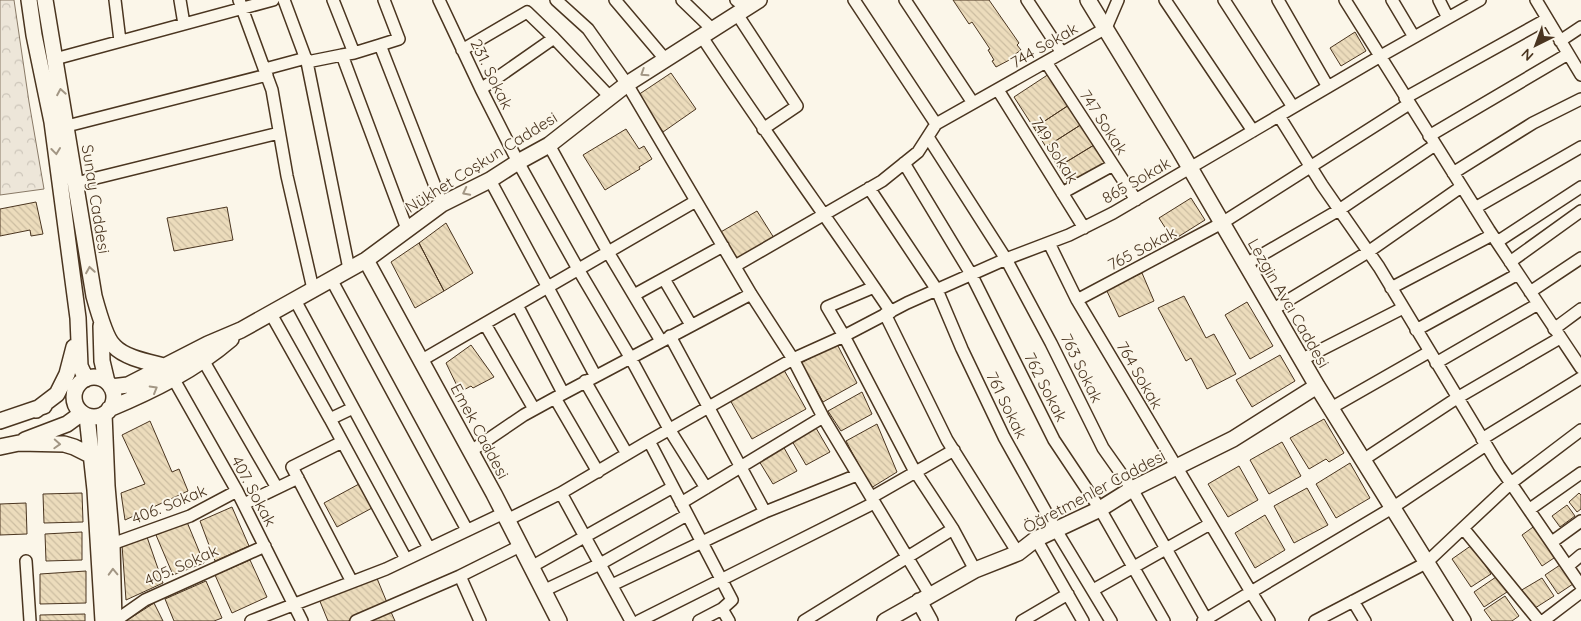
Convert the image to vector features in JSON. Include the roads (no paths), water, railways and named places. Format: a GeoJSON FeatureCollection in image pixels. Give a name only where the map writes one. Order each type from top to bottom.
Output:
{"type":"FeatureCollection","features":[{"type":"Feature","properties":{"kind":"street","name":"Sunay Caddesi"},"geometry":{"type":"LineString","coordinates":[[29,0],[34,35],[52,122],[78,318]]}},
{"type":"Feature","properties":{"kind":"street","name":"Sunay Caddesi"},"geometry":{"type":"LineString","coordinates":[[45,0],[94,296],[100,317],[113,346],[139,360],[169,372]]}},
{"type":"Feature","properties":{"kind":"street"},"geometry":{"type":"LineString","coordinates":[[114,0],[120,41]]}},
{"type":"Feature","properties":{"kind":"street"},"geometry":{"type":"LineString","coordinates":[[180,0],[184,24]]}},
{"type":"Feature","properties":{"kind":"street"},"geometry":{"type":"LineString","coordinates":[[55,59],[184,24],[240,4],[272,0]]}},
{"type":"Feature","properties":{"kind":"street"},"geometry":{"type":"LineString","coordinates":[[284,0],[306,60],[348,269]]}},
{"type":"Feature","properties":{"kind":"street"},"geometry":{"type":"LineString","coordinates":[[333,0],[348,54],[407,229]]}},
{"type":"Feature","properties":{"kind":"street"},"geometry":{"type":"LineString","coordinates":[[67,126],[306,60],[348,54],[399,39],[384,0]]}},
{"type":"Feature","properties":{"kind":"street","name":"231. Sokak"},"geometry":{"type":"LineString","coordinates":[[439,0],[518,162],[670,429],[706,488]]}},
{"type":"Feature","properties":{"kind":"street"},"geometry":{"type":"LineString","coordinates":[[556,0],[588,29],[627,84],[751,294],[793,359],[823,417],[908,558],[925,598],[930,621]]}},
{"type":"Feature","properties":{"kind":"street"},"geometry":{"type":"LineString","coordinates":[[615,0],[665,59]]}},
{"type":"Feature","properties":{"kind":"street"},"geometry":{"type":"LineString","coordinates":[[682,0],[707,33],[763,129],[874,287],[947,440],[1018,553]]}},
{"type":"Feature","properties":{"kind":"street"},"geometry":{"type":"LineString","coordinates":[[735,266],[882,181],[918,152],[936,124],[854,0]]}},
{"type":"Feature","properties":{"kind":"street"},"geometry":{"type":"LineString","coordinates":[[905,0],[973,103]]}},
{"type":"Feature","properties":{"kind":"street"},"geometry":{"type":"LineString","coordinates":[[1028,0],[1062,53]]}},
{"type":"Feature","properties":{"kind":"street","name":"Lezgin Avcı Caddesi"},"geometry":{"type":"LineString","coordinates":[[1088,0],[1190,168],[1330,408],[1463,621]]}},
{"type":"Feature","properties":{"kind":"street"},"geometry":{"type":"LineString","coordinates":[[1106,28],[1118,0]]}},
{"type":"Feature","properties":{"kind":"street"},"geometry":{"type":"LineString","coordinates":[[1165,0],[1253,131]]}},
{"type":"Feature","properties":{"kind":"street"},"geometry":{"type":"LineString","coordinates":[[1224,0],[1293,107]]}},
{"type":"Feature","properties":{"kind":"street"},"geometry":{"type":"LineString","coordinates":[[1278,0],[1328,87]]}},
{"type":"Feature","properties":{"kind":"street"},"geometry":{"type":"LineString","coordinates":[[1345,0],[1461,187],[1581,368]]}},
{"type":"Feature","properties":{"kind":"street"},"geometry":{"type":"LineString","coordinates":[[1392,0],[1414,37]]}},
{"type":"Feature","properties":{"kind":"street"},"geometry":{"type":"LineString","coordinates":[[1439,0],[1448,18]]}},
{"type":"Feature","properties":{"kind":"street","name":"865 Sokak"},"geometry":{"type":"LineString","coordinates":[[251,621],[352,582],[468,530],[561,494],[649,441],[793,359],[971,274],[1084,228],[1136,200],[1480,0]]}},
{"type":"Feature","properties":{"kind":"street"},"geometry":{"type":"LineString","coordinates":[[1539,1],[1547,19],[1581,74]]}},
{"type":"Feature","properties":{"kind":"street"},"geometry":{"type":"LineString","coordinates":[[240,4],[272,90],[287,176],[312,289]]}},
{"type":"Feature","properties":{"kind":"street"},"geometry":{"type":"LineString","coordinates":[[745,6],[797,106],[763,129]]}},
{"type":"Feature","properties":{"kind":"street","name":"Nükhet Coşkun Caddesi"},"geometry":{"type":"LineString","coordinates":[[241,330],[366,260],[442,204],[490,180],[549,145],[610,96],[745,6]]}},
{"type":"Feature","properties":{"kind":"street"},"geometry":{"type":"LineString","coordinates":[[462,50],[527,12],[610,96]]}},
{"type":"Feature","properties":{"kind":"street","name":"765 Sokak"},"geometry":{"type":"LineString","coordinates":[[1077,300],[1222,223],[1311,167],[1407,101],[1547,19]]}},
{"type":"Feature","properties":{"kind":"street"},"geometry":{"type":"LineString","coordinates":[[1560,41],[1581,27]]}},
{"type":"Feature","properties":{"kind":"street","name":"744 Sokak"},"geometry":{"type":"LineString","coordinates":[[936,124],[1106,28]]}},
{"type":"Feature","properties":{"kind":"street"},"geometry":{"type":"LineString","coordinates":[[481,89],[554,38]]}},
{"type":"Feature","properties":{"kind":"street"},"geometry":{"type":"LineString","coordinates":[[380,44],[442,204]]}},
{"type":"Feature","properties":{"kind":"street"},"geometry":{"type":"LineString","coordinates":[[1246,264],[1339,210],[1432,140],[1568,54]]}},
{"type":"Feature","properties":{"kind":"street","name":"747 Sokak"},"geometry":{"type":"LineString","coordinates":[[1046,62],[1136,200]]}},
{"type":"Feature","properties":{"kind":"street","name":"749 Sokak"},"geometry":{"type":"LineString","coordinates":[[998,90],[1084,228]]}},
{"type":"Feature","properties":{"kind":"street"},"geometry":{"type":"LineString","coordinates":[[1453,174],[1533,123],[1581,99]]}},
{"type":"Feature","properties":{"kind":"street"},"geometry":{"type":"LineString","coordinates":[[1279,116],[1391,288],[1484,442],[1581,586]]}},
{"type":"Feature","properties":{"kind":"street"},"geometry":{"type":"LineString","coordinates":[[76,183],[280,133]]}},
{"type":"Feature","properties":{"kind":"street","name":"763 Sokak"},"geometry":{"type":"LineString","coordinates":[[928,137],[1006,259],[1052,343],[1103,448],[1132,489],[1205,620]]}},
{"type":"Feature","properties":{"kind":"street"},"geometry":{"type":"LineString","coordinates":[[549,145],[634,296],[665,338],[709,407],[765,512]]}},
{"type":"Feature","properties":{"kind":"street"},"geometry":{"type":"LineString","coordinates":[[1475,208],[1581,147]]}},
{"type":"Feature","properties":{"kind":"street","name":"762 Sokak"},"geometry":{"type":"LineString","coordinates":[[904,163],[971,274],[1054,440],[1100,508],[1164,621]]}},
{"type":"Feature","properties":{"kind":"street"},"geometry":{"type":"LineString","coordinates":[[1062,193],[1113,165]]}},
{"type":"Feature","properties":{"kind":"street"},"geometry":{"type":"LineString","coordinates":[[490,180],[547,288],[627,454]]}},
{"type":"Feature","properties":{"kind":"street"},"geometry":{"type":"LineString","coordinates":[[1272,310],[1368,252],[1461,187]]}},
{"type":"Feature","properties":{"kind":"street","name":"761 Sokak"},"geometry":{"type":"LineString","coordinates":[[869,188],[937,290],[962,349],[1004,437],[1056,530],[1111,621]]}},
{"type":"Feature","properties":{"kind":"street"},"geometry":{"type":"LineString","coordinates":[[1391,288],[1494,238],[1581,188]]}},
{"type":"Feature","properties":{"kind":"street"},"geometry":{"type":"LineString","coordinates":[[422,360],[696,201]]}},
{"type":"Feature","properties":{"kind":"street"},"geometry":{"type":"LineString","coordinates":[[1510,262],[1581,211]]}},
{"type":"Feature","properties":{"kind":"street"},"geometry":{"type":"LineString","coordinates":[[1050,242],[1077,300]]}},
{"type":"Feature","properties":{"kind":"street"},"geometry":{"type":"LineString","coordinates":[[634,296],[723,246]]}},
{"type":"Feature","properties":{"kind":"street"},"geometry":{"type":"LineString","coordinates":[[1530,292],[1581,258]]}},
{"type":"Feature","properties":{"kind":"street","name":"Emek Caddesi"},"geometry":{"type":"LineString","coordinates":[[366,260],[471,451],[544,591],[556,620]]}},
{"type":"Feature","properties":{"kind":"street"},"geometry":{"type":"LineString","coordinates":[[1416,330],[1518,274]]}},
{"type":"Feature","properties":{"kind":"street"},"geometry":{"type":"LineString","coordinates":[[331,279],[468,530]]}},
{"type":"Feature","properties":{"kind":"street"},"geometry":{"type":"LineString","coordinates":[[664,279],[691,325]]}},
{"type":"Feature","properties":{"kind":"street"},"geometry":{"type":"LineString","coordinates":[[874,287],[827,308],[844,336],[916,472],[953,529],[975,570]]}},
{"type":"Feature","properties":{"kind":"street"},"geometry":{"type":"LineString","coordinates":[[471,451],[534,409],[751,294]]}},
{"type":"Feature","properties":{"kind":"street"},"geometry":{"type":"LineString","coordinates":[[295,300],[429,548]]}},
{"type":"Feature","properties":{"kind":"street","name":"764 Sokak"},"geometry":{"type":"LineString","coordinates":[[1077,300],[1175,467],[1269,621]]}},
{"type":"Feature","properties":{"kind":"street"},"geometry":{"type":"LineString","coordinates":[[1436,363],[1538,304]]}},
{"type":"Feature","properties":{"kind":"street"},"geometry":{"type":"LineString","coordinates":[[517,305],[559,396],[598,472]]}},
{"type":"Feature","properties":{"kind":"street"},"geometry":{"type":"LineString","coordinates":[[1302,360],[1403,308]]}},
{"type":"Feature","properties":{"kind":"street"},"geometry":{"type":"LineString","coordinates":[[1363,460],[1557,333],[1581,309]]}},
{"type":"Feature","properties":{"kind":"street"},"geometry":{"type":"LineString","coordinates":[[271,314],[406,559]]}},
{"type":"Feature","properties":{"kind":"street"},"geometry":{"type":"LineString","coordinates":[[100,317],[102,361],[114,398],[107,412],[107,486],[112,544],[114,621]]}},
{"type":"Feature","properties":{"kind":"street"},"geometry":{"type":"LineString","coordinates":[[78,318],[80,366],[86,379]]}},
{"type":"Feature","properties":{"kind":"street"},"geometry":{"type":"LineString","coordinates":[[36,410],[58,394],[68,374],[78,318]]}},
{"type":"Feature","properties":{"kind":"street"},"geometry":{"type":"LineString","coordinates":[[485,324],[534,409]]}},
{"type":"Feature","properties":{"kind":"street"},"geometry":{"type":"LineString","coordinates":[[241,330],[203,360],[169,372],[128,385],[109,385],[97,378],[86,379],[77,386],[75,403],[85,414],[94,417],[107,412],[148,393],[169,372],[208,344],[241,330]]}},
{"type":"Feature","properties":{"kind":"street"},"geometry":{"type":"LineString","coordinates":[[1330,408],[1429,352]]}},
{"type":"Feature","properties":{"kind":"street"},"geometry":{"type":"LineString","coordinates":[[203,360],[277,488]]}},
{"type":"Feature","properties":{"kind":"street","name":"407. Sokak"},"geometry":{"type":"LineString","coordinates":[[169,372],[244,504],[302,621]]}},
{"type":"Feature","properties":{"kind":"street"},"geometry":{"type":"LineString","coordinates":[[1205,620],[1392,508],[1484,442],[1581,378]]}},
{"type":"Feature","properties":{"kind":"street","name":"Öğretmenler Caddesi"},"geometry":{"type":"LineString","coordinates":[[885,621],[975,570],[1018,553],[1036,539],[1233,439],[1317,386]]}},
{"type":"Feature","properties":{"kind":"street"},"geometry":{"type":"LineString","coordinates":[[0,421],[36,410],[75,391]]}},
{"type":"Feature","properties":{"kind":"street"},"geometry":{"type":"LineString","coordinates":[[330,419],[353,408]]}},
{"type":"Feature","properties":{"kind":"street"},"geometry":{"type":"LineString","coordinates":[[0,447],[67,424],[85,414]]}},
{"type":"Feature","properties":{"kind":"street"},"geometry":{"type":"LineString","coordinates":[[85,414],[95,490],[103,621]]}},
{"type":"Feature","properties":{"kind":"street"},"geometry":{"type":"LineString","coordinates":[[681,503],[823,417]]}},
{"type":"Feature","properties":{"kind":"street"},"geometry":{"type":"LineString","coordinates":[[1315,621],[1426,563],[1511,483],[1581,430]]}},
{"type":"Feature","properties":{"kind":"street"},"geometry":{"type":"LineString","coordinates":[[649,441],[732,600],[722,609],[700,621]]}},
{"type":"Feature","properties":{"kind":"street"},"geometry":{"type":"LineString","coordinates":[[19,442],[64,444],[92,456]]}},
{"type":"Feature","properties":{"kind":"street"},"geometry":{"type":"LineString","coordinates":[[342,442],[292,466],[352,582]]}},
{"type":"Feature","properties":{"kind":"street"},"geometry":{"type":"LineString","coordinates":[[638,621],[721,580],[873,500],[954,450]]}},
{"type":"Feature","properties":{"kind":"street"},"geometry":{"type":"LineString","coordinates":[[1530,509],[1581,473]]}},
{"type":"Feature","properties":{"kind":"street"},"geometry":{"type":"LineString","coordinates":[[612,586],[765,512],[857,475]]}},
{"type":"Feature","properties":{"kind":"street"},"geometry":{"type":"LineString","coordinates":[[244,504],[298,478]]}},
{"type":"Feature","properties":{"kind":"street"},"geometry":{"type":"LineString","coordinates":[[531,567],[673,487]]}},
{"type":"Feature","properties":{"kind":"street","name":"406. Sokak"},"geometry":{"type":"LineString","coordinates":[[112,544],[190,516],[237,491]]}},
{"type":"Feature","properties":{"kind":"street"},"geometry":{"type":"LineString","coordinates":[[561,494],[631,621]]}},
{"type":"Feature","properties":{"kind":"street"},"geometry":{"type":"LineString","coordinates":[[544,591],[600,564],[688,515]]}},
{"type":"Feature","properties":{"kind":"street"},"geometry":{"type":"LineString","coordinates":[[1552,542],[1581,521]]}},
{"type":"Feature","properties":{"kind":"street"},"geometry":{"type":"LineString","coordinates":[[1092,590],[1210,524]]}},
{"type":"Feature","properties":{"kind":"street"},"geometry":{"type":"LineString","coordinates":[[1463,528],[1539,621]]}},
{"type":"Feature","properties":{"kind":"street"},"geometry":{"type":"LineString","coordinates":[[804,621],[953,529]]}},
{"type":"Feature","properties":{"kind":"street"},"geometry":{"type":"LineString","coordinates":[[1036,539],[1083,621]]}},
{"type":"Feature","properties":{"kind":"street","name":"405. Sokak"},"geometry":{"type":"LineString","coordinates":[[114,621],[145,600],[265,546]]}},
{"type":"Feature","properties":{"kind":"street"},"geometry":{"type":"LineString","coordinates":[[356,621],[460,576],[520,546]]}},
{"type":"Feature","properties":{"kind":"street"},"geometry":{"type":"LineString","coordinates":[[1568,566],[1581,555]]}},
{"type":"Feature","properties":{"kind":"street"},"geometry":{"type":"LineString","coordinates":[[26,561],[30,621]]}},
{"type":"Feature","properties":{"kind":"street"},"geometry":{"type":"LineString","coordinates":[[460,576],[480,621]]}},
{"type":"Feature","properties":{"kind":"street"},"geometry":{"type":"LineString","coordinates":[[1543,621],[1581,592]]}},
{"type":"Feature","properties":{"kind":"street"},"geometry":{"type":"LineString","coordinates":[[1022,621],[1068,594]]}},
{"type":"Feature","properties":{"kind":"street"},"geometry":{"type":"LineString","coordinates":[[1353,601],[1365,621]]}},
{"type":"Feature","properties":{"kind":"street"},"geometry":{"type":"LineString","coordinates":[[722,609],[729,621]]}}]}
